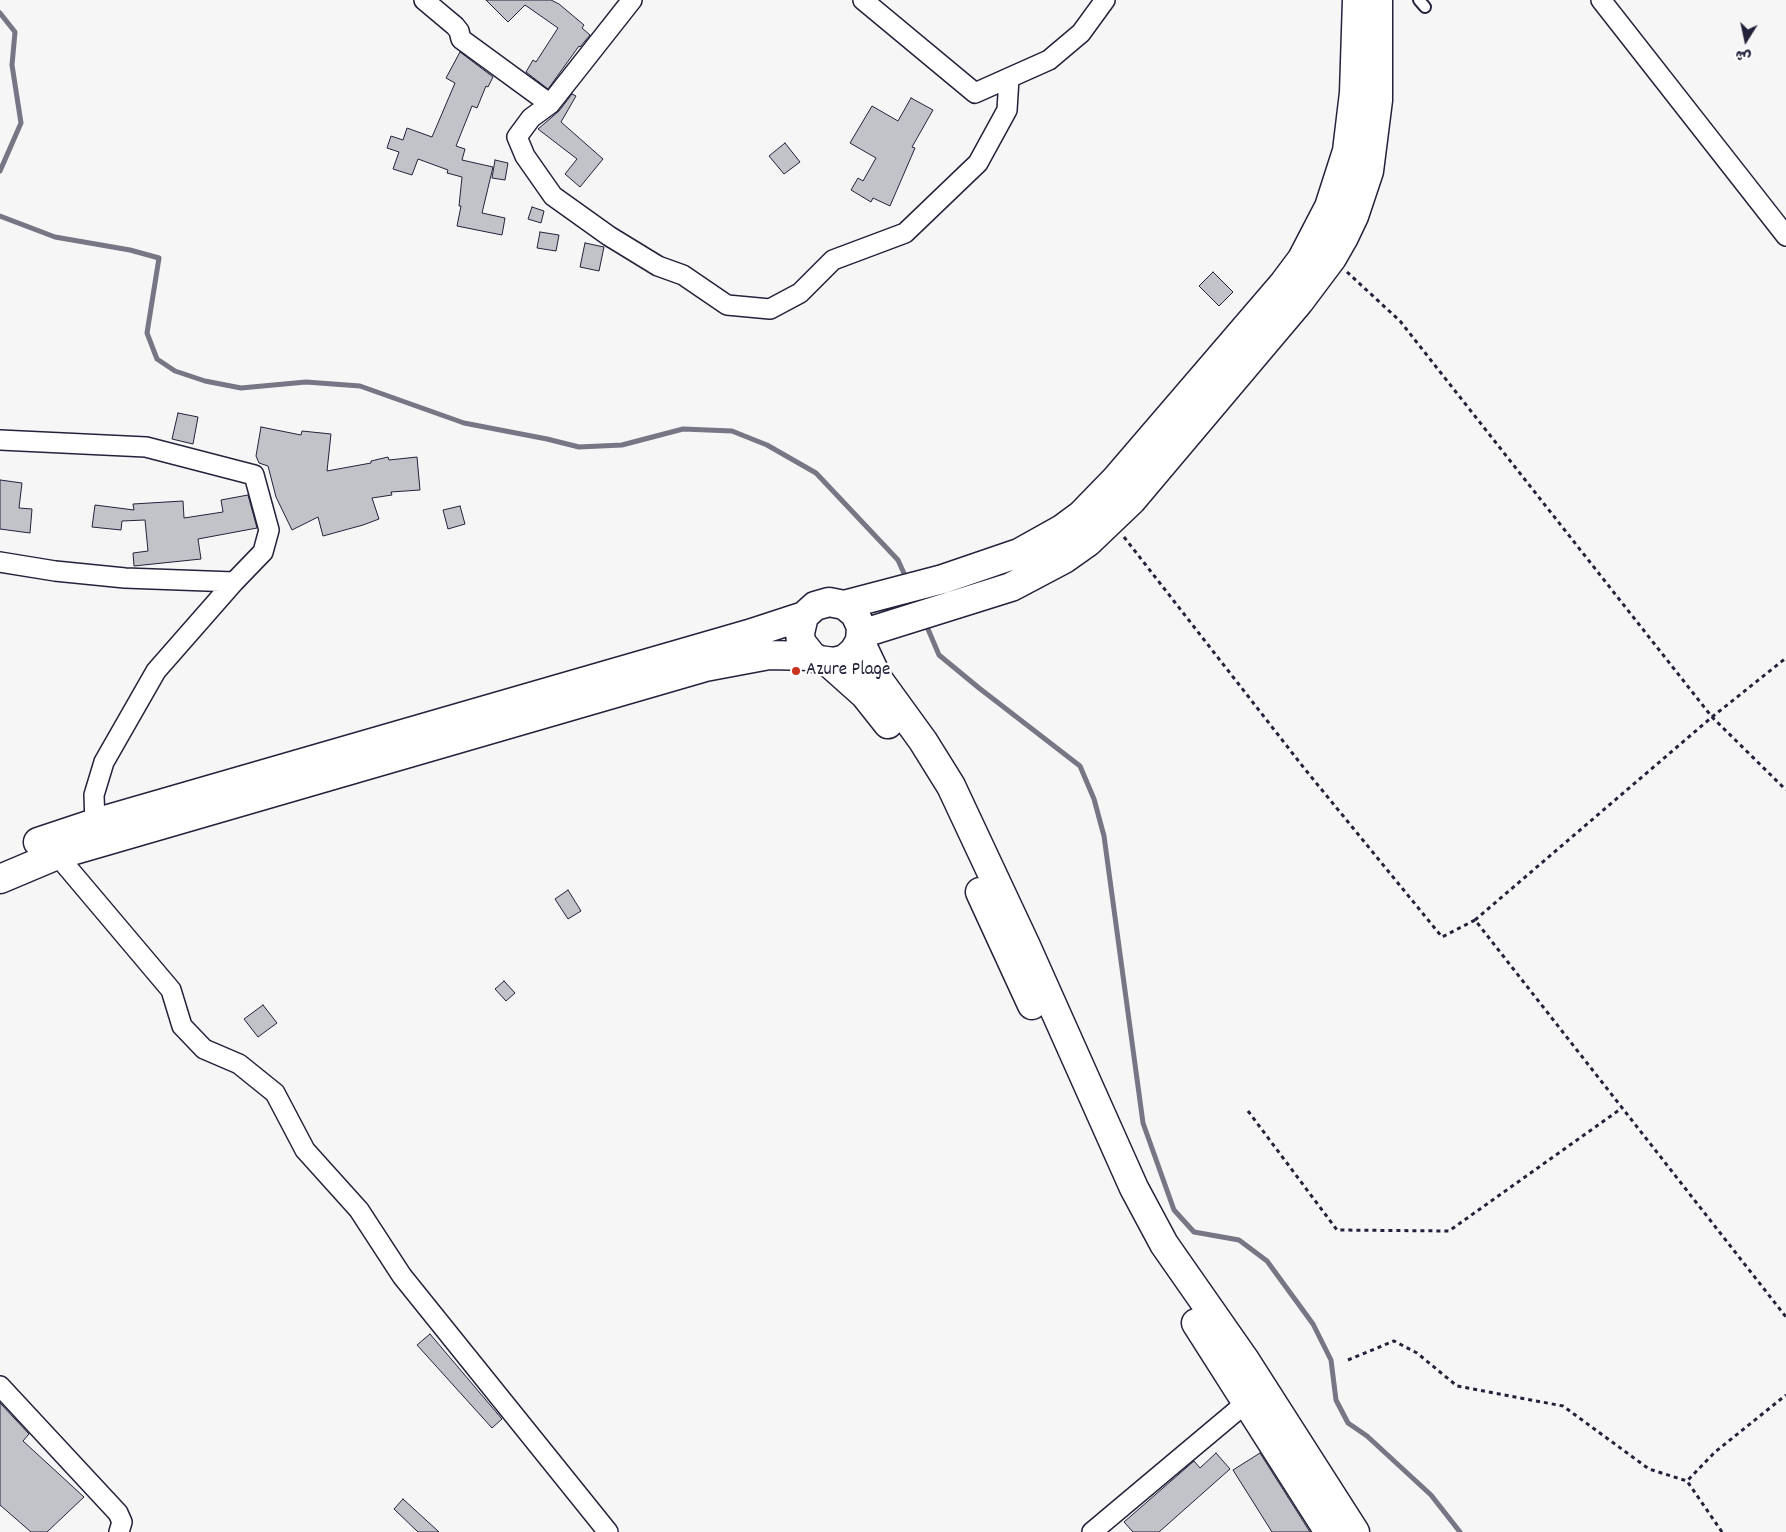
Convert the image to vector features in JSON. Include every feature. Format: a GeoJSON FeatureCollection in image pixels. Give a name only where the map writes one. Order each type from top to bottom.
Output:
{"type":"FeatureCollection","features":[{"type":"Feature","properties":{"kind":"main road"},"geometry":{"type":"LineString","coordinates":[[0,859],[44,840],[95,823],[749,634],[804,616],[822,603],[829,602],[844,605],[943,579],[1019,553],[1055,534],[1081,515],[1115,480],[1284,283],[1302,259],[1329,207],[1347,151],[1354,93],[1357,0]]}},
{"type":"Feature","properties":{"kind":"main road"},"geometry":{"type":"LineString","coordinates":[[0,879],[58,854],[706,666],[769,655],[840,661],[850,656],[868,634],[1011,587],[1064,559],[1110,522],[1132,500],[1299,302],[1332,258],[1354,216],[1373,147],[1378,100],[1378,0]]}},
{"type":"Feature","properties":{"kind":"main road"},"geometry":{"type":"LineString","coordinates":[[844,605],[868,634],[874,674],[923,741],[951,786],[1146,1211],[1164,1244],[1244,1360],[1356,1532]]}},
{"type":"Feature","properties":{"kind":"main road"},"geometry":{"type":"LineString","coordinates":[[804,616],[800,633],[806,650],[851,681],[874,706],[929,785],[1140,1236],[1329,1532]]}},
{"type":"Feature","properties":{"kind":"street"},"geometry":{"type":"LineString","coordinates":[[424,0],[455,26],[459,31],[461,39],[550,104]]}},
{"type":"Feature","properties":{"kind":"street"},"geometry":{"type":"LineString","coordinates":[[632,0],[550,104],[531,118],[517,137],[525,156],[552,196],[609,236],[658,266],[683,275],[728,305],[770,310],[800,293],[833,260],[905,233],[978,163],[1007,110],[1008,78]]}},
{"type":"Feature","properties":{"kind":"street"},"geometry":{"type":"LineString","coordinates":[[863,0],[975,93],[1049,60],[1081,33],[1104,0]]}},
{"type":"Feature","properties":{"kind":"street"},"geometry":{"type":"LineString","coordinates":[[1600,0],[1786,236]]}},
{"type":"Feature","properties":{"kind":"street"},"geometry":{"type":"LineString","coordinates":[[0,440],[146,447],[254,475],[270,530],[263,552],[234,582],[156,671],[104,762],[94,795],[95,823]]}},
{"type":"Feature","properties":{"kind":"street"},"geometry":{"type":"LineString","coordinates":[[0,562],[55,571],[117,577],[234,582]]}},
{"type":"Feature","properties":{"kind":"street"},"geometry":{"type":"LineString","coordinates":[[58,854],[171,990],[182,1026],[204,1049],[240,1064],[275,1093],[305,1150],[359,1210],[374,1236],[408,1284],[608,1532]]}},
{"type":"Feature","properties":{"kind":"street"},"geometry":{"type":"LineString","coordinates":[[0,1386],[118,1513],[122,1522],[119,1532]]}},
{"type":"Feature","properties":{"kind":"street"},"geometry":{"type":"LineString","coordinates":[[1092,1532],[1247,1402]]}},
{"type":"Feature","properties":{"kind":"path"},"geometry":{"type":"LineString","coordinates":[[1332,258],[1400,322],[1712,717],[1786,790]]}},
{"type":"Feature","properties":{"kind":"path"},"geometry":{"type":"LineString","coordinates":[[1110,522],[1173,598],[1304,768],[1442,937],[1475,920],[1712,717],[1786,658]]}},
{"type":"Feature","properties":{"kind":"path"},"geometry":{"type":"LineString","coordinates":[[1475,920],[1786,1317]]}},
{"type":"Feature","properties":{"kind":"path"},"geometry":{"type":"LineString","coordinates":[[1248,1112],[1337,1230],[1449,1231],[1622,1108]]}},
{"type":"Feature","properties":{"kind":"path"},"geometry":{"type":"LineString","coordinates":[[1348,1360],[1394,1341],[1418,1353],[1457,1386],[1563,1406],[1649,1469],[1687,1481],[1722,1532]]}},
{"type":"Feature","properties":{"kind":"path"},"geometry":{"type":"LineString","coordinates":[[1687,1481],[1715,1452],[1786,1395]]}},
{"type":"Feature","properties":{"kind":"building"},"geometry":{"type":"Polygon","coordinates":[[[486,0],[551,0],[559,4],[584,25],[582,28],[590,35],[579,46],[548,89],[526,72],[533,60],[536,62],[558,28],[525,5],[508,22],[486,0]]]}},
{"type":"Feature","properties":{"kind":"building"},"geometry":{"type":"Polygon","coordinates":[[[460,52],[493,77],[488,87],[486,86],[477,108],[472,106],[456,146],[465,149],[462,160],[493,167],[482,213],[505,218],[502,235],[457,226],[461,206],[459,206],[462,177],[447,173],[448,170],[418,159],[412,175],[393,169],[399,152],[387,148],[391,136],[403,140],[407,128],[432,137],[455,83],[446,78],[460,52]]]}},
{"type":"Feature","properties":{"kind":"building"},"geometry":{"type":"Polygon","coordinates":[[[572,94],[576,96],[561,122],[603,159],[580,187],[565,174],[577,159],[538,129],[559,111],[572,94]]]}},
{"type":"Feature","properties":{"kind":"building"},"geometry":{"type":"Polygon","coordinates":[[[911,98],[933,110],[912,147],[915,148],[890,206],[873,198],[871,202],[851,190],[858,178],[863,181],[876,158],[850,143],[872,106],[898,121],[911,98]]]}},
{"type":"Feature","properties":{"kind":"building"},"geometry":{"type":"Polygon","coordinates":[[[785,143],[800,162],[784,174],[769,156],[785,143]]]}},
{"type":"Feature","properties":{"kind":"building"},"geometry":{"type":"Polygon","coordinates":[[[495,160],[508,163],[505,180],[492,178],[495,160]]]}},
{"type":"Feature","properties":{"kind":"building"},"geometry":{"type":"Polygon","coordinates":[[[532,207],[544,211],[541,223],[528,219],[532,207]]]}},
{"type":"Feature","properties":{"kind":"building"},"geometry":{"type":"Polygon","coordinates":[[[540,232],[559,235],[556,251],[537,248],[540,232]]]}},
{"type":"Feature","properties":{"kind":"building"},"geometry":{"type":"Polygon","coordinates":[[[585,243],[604,247],[599,271],[580,267],[585,243]]]}},
{"type":"Feature","properties":{"kind":"building"},"geometry":{"type":"Polygon","coordinates":[[[1213,272],[1233,292],[1219,306],[1199,286],[1213,272]]]}},
{"type":"Feature","properties":{"kind":"building"},"geometry":{"type":"Polygon","coordinates":[[[178,413],[198,417],[193,444],[172,439],[178,413]]]}},
{"type":"Feature","properties":{"kind":"building"},"geometry":{"type":"Polygon","coordinates":[[[261,427],[301,435],[302,431],[331,434],[327,471],[371,463],[371,461],[388,457],[389,460],[417,457],[420,490],[391,492],[392,495],[372,498],[379,519],[363,525],[323,536],[318,517],[292,530],[276,497],[268,466],[259,463],[256,456],[261,427]]]}},
{"type":"Feature","properties":{"kind":"building"},"geometry":{"type":"Polygon","coordinates":[[[0,480],[22,483],[19,508],[32,509],[30,533],[0,529],[0,480]]]}},
{"type":"Feature","properties":{"kind":"building"},"geometry":{"type":"Polygon","coordinates":[[[248,495],[257,528],[198,539],[201,559],[134,566],[133,553],[148,551],[145,520],[122,521],[121,530],[92,527],[95,505],[134,510],[133,504],[183,501],[184,518],[223,512],[221,500],[248,495]]]}},
{"type":"Feature","properties":{"kind":"building"},"geometry":{"type":"Polygon","coordinates":[[[460,506],[465,524],[448,529],[443,510],[460,506]]]}},
{"type":"Feature","properties":{"kind":"building"},"geometry":{"type":"Polygon","coordinates":[[[568,890],[581,911],[568,919],[555,899],[568,890]]]}},
{"type":"Feature","properties":{"kind":"building"},"geometry":{"type":"Polygon","coordinates":[[[504,981],[515,993],[506,1001],[495,989],[504,981]]]}},
{"type":"Feature","properties":{"kind":"building"},"geometry":{"type":"Polygon","coordinates":[[[263,1005],[277,1023],[258,1037],[244,1019],[263,1005]]]}},
{"type":"Feature","properties":{"kind":"building"},"geometry":{"type":"Polygon","coordinates":[[[430,1334],[502,1419],[492,1428],[417,1345],[430,1334]]]}},
{"type":"Feature","properties":{"kind":"building"},"geometry":{"type":"Polygon","coordinates":[[[0,1403],[29,1434],[23,1441],[84,1497],[47,1532],[31,1532],[0,1505],[0,1403]]]}},
{"type":"Feature","properties":{"kind":"building"},"geometry":{"type":"Polygon","coordinates":[[[1216,1453],[1230,1469],[1159,1532],[1133,1532],[1124,1522],[1194,1461],[1200,1468],[1216,1453]]]}},
{"type":"Feature","properties":{"kind":"building"},"geometry":{"type":"Polygon","coordinates":[[[1260,1453],[1310,1532],[1272,1532],[1233,1470],[1260,1453]]]}},
{"type":"Feature","properties":{"kind":"building"},"geometry":{"type":"Polygon","coordinates":[[[403,1499],[439,1532],[418,1532],[394,1509],[403,1499]]]}},
{"type":"Feature","properties":{"kind":"waterway"},"geometry":{"type":"LineString","coordinates":[[0,13],[15,32],[12,65],[21,123],[0,171]]}},
{"type":"Feature","properties":{"kind":"waterway"},"geometry":{"type":"LineString","coordinates":[[0,216],[55,237],[130,250],[159,258],[147,333],[157,359],[175,371],[205,381],[241,388],[306,382],[360,386],[464,423],[579,447],[622,445],[683,429],[732,431],[767,445],[816,473],[898,560],[907,580]]}},
{"type":"Feature","properties":{"kind":"waterway"},"geometry":{"type":"LineString","coordinates":[[925,622],[939,655],[1080,766],[1094,799],[1104,836],[1143,1123],[1174,1210],[1194,1232],[1239,1240],[1267,1261],[1313,1324],[1331,1360],[1336,1400],[1348,1423],[1367,1436],[1431,1495],[1460,1532]]}},
{"type":"Feature","properties":{"kind":"place","name":"Azure Plage"},"geometry":{"type":"Point","coordinates":[796,671]}}]}
